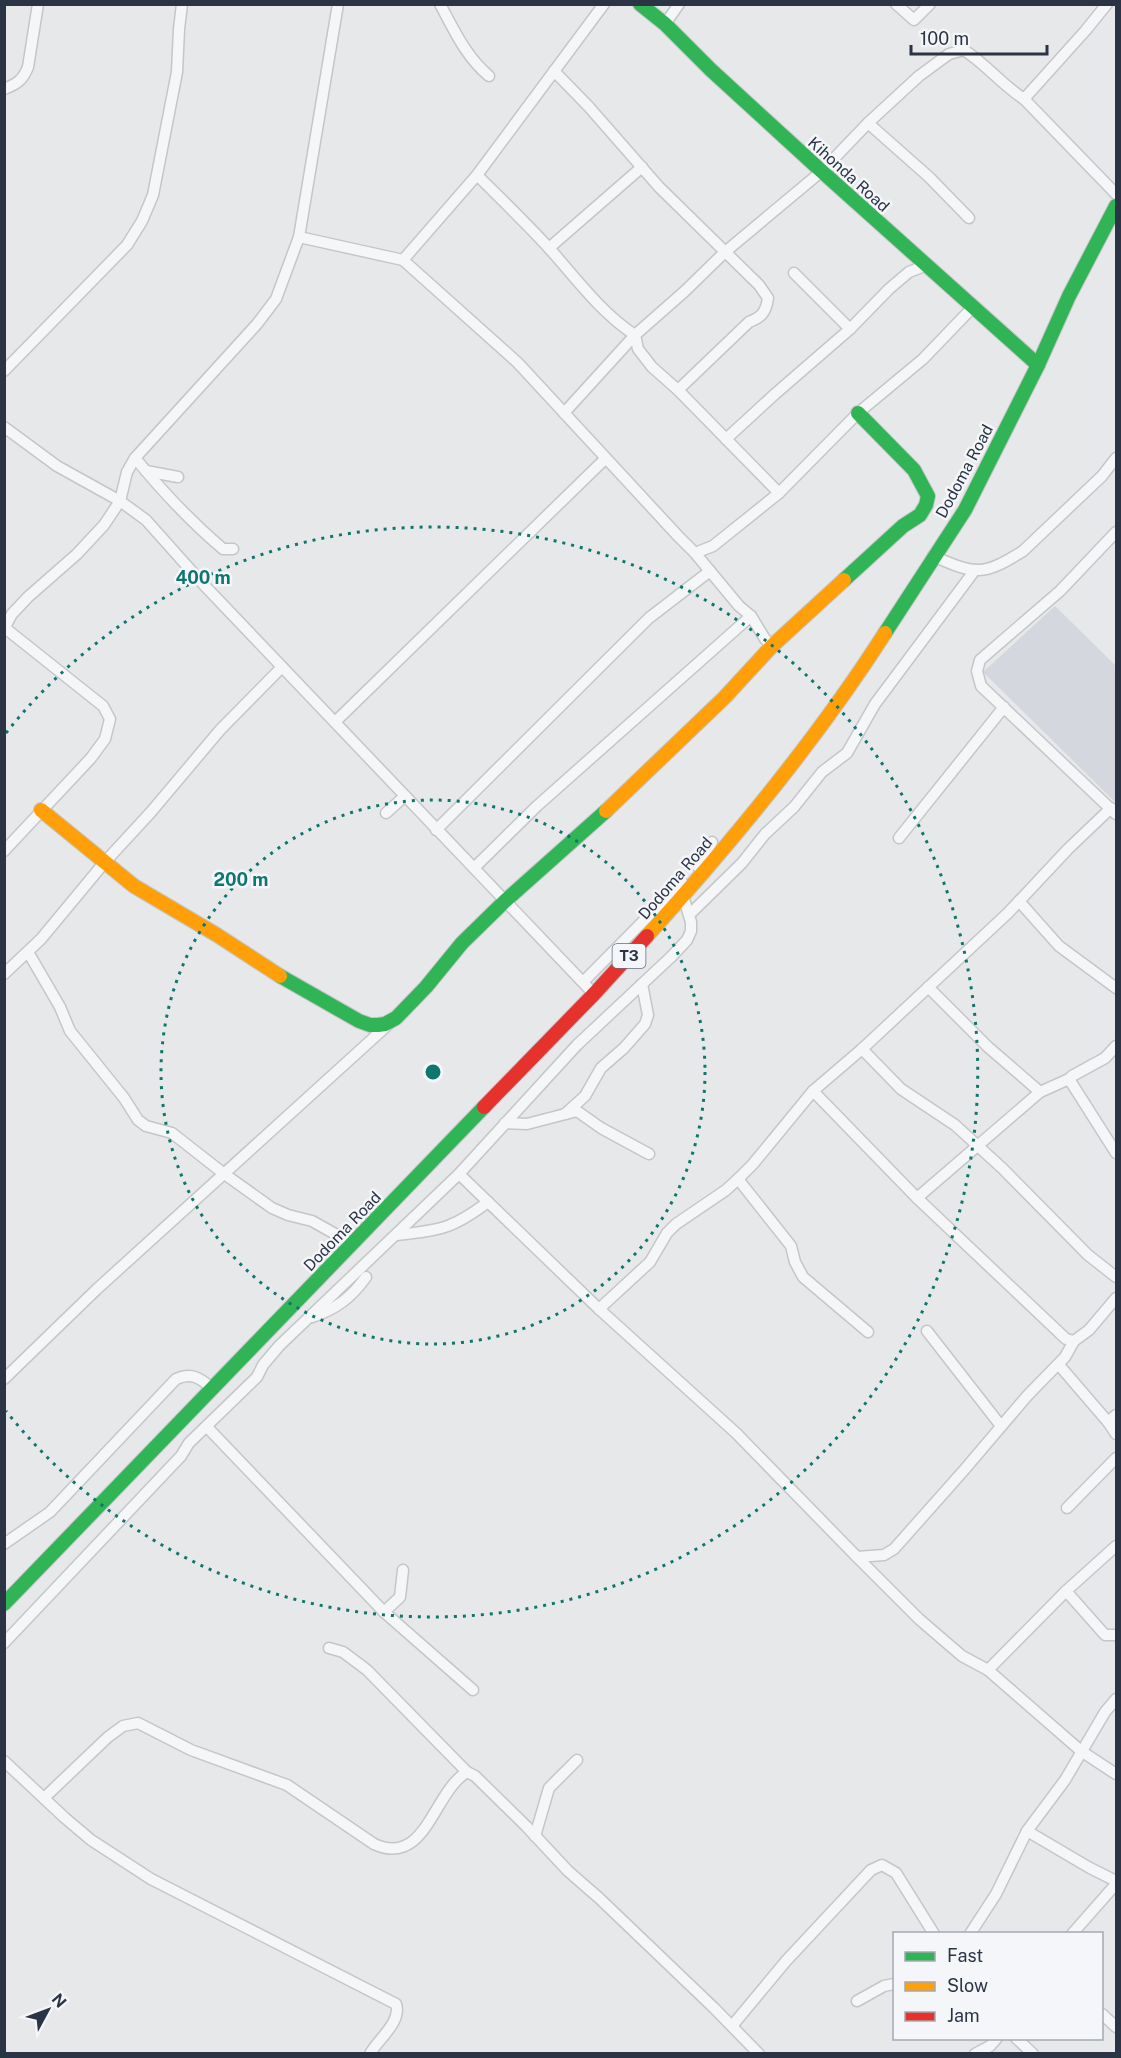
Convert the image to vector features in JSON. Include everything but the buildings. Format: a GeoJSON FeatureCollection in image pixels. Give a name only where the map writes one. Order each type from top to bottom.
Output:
{"type":"FeatureCollection","features":[{"type":"Feature","properties":{"kind":"main road","name":"Kihonda Road"},"geometry":{"type":"LineString","coordinates":[[640,4],[665,24],[711,70],[1038,365]]}},
{"type":"Feature","properties":{"kind":"main road","name":"Dodoma Road"},"geometry":{"type":"LineString","coordinates":[[4,1604],[594,994],[683,896],[789,769],[891,627],[933,556],[964,510],[1116,206]]}},
{"type":"Feature","properties":{"kind":"main road"},"geometry":{"type":"LineString","coordinates":[[41,810],[134,886],[217,935],[285,979],[360,1021],[370,1025],[385,1024],[396,1018],[426,987],[462,943],[505,901],[578,838],[649,771],[725,697],[772,646],[903,526],[916,519],[926,505],[928,496],[914,470],[858,413]]}},
{"type":"Feature","properties":{"kind":"street"},"geometry":{"type":"LineString","coordinates":[[4,88],[17,84],[25,77],[38,4]]}},
{"type":"Feature","properties":{"kind":"street"},"geometry":{"type":"LineString","coordinates":[[4,371],[128,245],[142,221],[153,195],[177,72],[182,4]]}},
{"type":"Feature","properties":{"kind":"street"},"geometry":{"type":"LineString","coordinates":[[4,851],[91,758],[105,739],[110,719],[103,706],[5,629],[8,610],[77,554],[104,525],[120,501],[127,472],[135,458],[257,324],[276,298],[299,237],[338,4]]}},
{"type":"Feature","properties":{"kind":"street"},"geometry":{"type":"LineString","coordinates":[[440,4],[462,45],[474,62],[489,76]]}},
{"type":"Feature","properties":{"kind":"street"},"geometry":{"type":"LineString","coordinates":[[403,260],[477,175],[604,4]]}},
{"type":"Feature","properties":{"kind":"street"},"geometry":{"type":"LineString","coordinates":[[665,24],[679,4]]}},
{"type":"Feature","properties":{"kind":"street"},"geometry":{"type":"LineString","coordinates":[[896,4],[914,20],[930,4]]}},
{"type":"Feature","properties":{"kind":"street"},"geometry":{"type":"LineString","coordinates":[[1024,99],[1107,4]]}},
{"type":"Feature","properties":{"kind":"street"},"geometry":{"type":"LineString","coordinates":[[564,413],[635,335],[725,252],[822,171],[868,123],[919,76],[942,58],[956,51],[964,50],[976,57],[1007,88],[1024,99],[1116,194]]}},
{"type":"Feature","properties":{"kind":"street"},"geometry":{"type":"LineString","coordinates":[[554,71],[589,106],[659,187],[764,291],[768,298],[767,308],[761,317],[749,322],[678,390]]}},
{"type":"Feature","properties":{"kind":"street"},"geometry":{"type":"LineString","coordinates":[[868,123],[969,218]]}},
{"type":"Feature","properties":{"kind":"street"},"geometry":{"type":"LineString","coordinates":[[549,248],[642,167]]}},
{"type":"Feature","properties":{"kind":"street"},"geometry":{"type":"LineString","coordinates":[[477,175],[549,248],[595,302],[635,335],[638,349],[646,360],[779,493]]}},
{"type":"Feature","properties":{"kind":"street"},"geometry":{"type":"LineString","coordinates":[[299,237],[403,260],[518,363],[605,459],[696,553],[739,606],[751,616],[772,646]]}},
{"type":"Feature","properties":{"kind":"street"},"geometry":{"type":"LineString","coordinates":[[726,440],[850,329],[889,289],[909,272],[927,265]]}},
{"type":"Feature","properties":{"kind":"street"},"geometry":{"type":"LineString","coordinates":[[794,273],[850,329]]}},
{"type":"Feature","properties":{"kind":"street"},"geometry":{"type":"LineString","coordinates":[[696,553],[713,546],[779,493],[858,413],[923,359],[973,308]]}},
{"type":"Feature","properties":{"kind":"street"},"geometry":{"type":"LineString","coordinates":[[4,427],[57,466],[120,501],[146,520],[436,830],[594,994]]}},
{"type":"Feature","properties":{"kind":"street"},"geometry":{"type":"LineString","coordinates":[[135,458],[157,486],[184,514],[223,549],[233,549]]}},
{"type":"Feature","properties":{"kind":"street"},"geometry":{"type":"LineString","coordinates":[[933,556],[962,569],[984,571],[1023,550],[1102,476],[1116,458]]}},
{"type":"Feature","properties":{"kind":"street"},"geometry":{"type":"LineString","coordinates":[[336,721],[605,459]]}},
{"type":"Feature","properties":{"kind":"street"},"geometry":{"type":"LineString","coordinates":[[146,471],[178,477]]}},
{"type":"Feature","properties":{"kind":"street"},"geometry":{"type":"LineString","coordinates":[[599,1309],[650,1262],[667,1233],[676,1224],[738,1179],[753,1164],[813,1091],[862,1049],[1019,901],[1068,849],[1114,811],[981,686],[977,672],[980,660],[1060,591],[1116,532]]}},
{"type":"Feature","properties":{"kind":"street"},"geometry":{"type":"LineString","coordinates":[[690,914],[742,863],[765,834],[794,807],[822,772],[847,753],[875,704],[975,570]]}},
{"type":"Feature","properties":{"kind":"street"},"geometry":{"type":"LineString","coordinates":[[436,830],[649,618],[710,571]]}},
{"type":"Feature","properties":{"kind":"street"},"geometry":{"type":"LineString","coordinates":[[474,868],[544,799],[751,616]]}},
{"type":"Feature","properties":{"kind":"street"},"geometry":{"type":"LineString","coordinates":[[4,974],[65,912],[104,863],[151,812],[220,729],[282,667]]}},
{"type":"Feature","properties":{"kind":"street"},"geometry":{"type":"LineString","coordinates":[[899,838],[1004,707]]}},
{"type":"Feature","properties":{"kind":"street"},"geometry":{"type":"LineString","coordinates":[[386,813],[405,796]]}},
{"type":"Feature","properties":{"kind":"street"},"geometry":{"type":"LineString","coordinates":[[583,982],[696,868],[712,842]]}},
{"type":"Feature","properties":{"kind":"street"},"geometry":{"type":"LineString","coordinates":[[4,1643],[181,1456],[189,1443],[257,1377],[263,1365],[306,1319],[459,1174],[577,1045],[687,940],[691,931],[690,914],[683,896]]}},
{"type":"Feature","properties":{"kind":"street"},"geometry":{"type":"LineString","coordinates":[[1019,901],[1059,946],[1116,988]]}},
{"type":"Feature","properties":{"kind":"street"},"geometry":{"type":"LineString","coordinates":[[28,952],[60,1007],[70,1031],[124,1098],[138,1120],[146,1126],[172,1133],[272,1208],[312,1221],[353,1244]]}},
{"type":"Feature","properties":{"kind":"street"},"geometry":{"type":"LineString","coordinates":[[565,1114],[585,1096],[601,1068],[624,1048],[645,1024],[647,1013],[642,984]]}},
{"type":"Feature","properties":{"kind":"street"},"geometry":{"type":"LineString","coordinates":[[928,987],[988,1047],[1040,1092]]}},
{"type":"Feature","properties":{"kind":"street"},"geometry":{"type":"LineString","coordinates":[[4,1379],[97,1289],[396,1018]]}},
{"type":"Feature","properties":{"kind":"street"},"geometry":{"type":"LineString","coordinates":[[917,1198],[1040,1092],[1069,1080],[1072,1076],[1105,1058],[1116,1046]]}},
{"type":"Feature","properties":{"kind":"street"},"geometry":{"type":"LineString","coordinates":[[862,1049],[901,1089],[945,1117],[978,1146],[1088,1255],[1116,1277]]}},
{"type":"Feature","properties":{"kind":"street"},"geometry":{"type":"LineString","coordinates":[[1069,1080],[1116,1153]]}},
{"type":"Feature","properties":{"kind":"street"},"geometry":{"type":"LineString","coordinates":[[813,1091],[917,1198],[1053,1328],[1066,1339],[1074,1341]]}},
{"type":"Feature","properties":{"kind":"street"},"geometry":{"type":"LineString","coordinates":[[505,1123],[527,1124],[577,1111],[649,1154]]}},
{"type":"Feature","properties":{"kind":"street"},"geometry":{"type":"LineString","coordinates":[[459,1174],[599,1309],[736,1434],[935,1634],[962,1656],[988,1670],[1082,1751],[1116,1774]]}},
{"type":"Feature","properties":{"kind":"street"},"geometry":{"type":"LineString","coordinates":[[738,1179],[791,1246],[795,1262],[803,1277],[868,1332]]}},
{"type":"Feature","properties":{"kind":"street"},"geometry":{"type":"LineString","coordinates":[[398,1234],[444,1229],[464,1219],[488,1202]]}},
{"type":"Feature","properties":{"kind":"street"},"geometry":{"type":"LineString","coordinates":[[306,1319],[327,1312],[344,1302],[357,1290],[366,1277]]}},
{"type":"Feature","properties":{"kind":"street"},"geometry":{"type":"LineString","coordinates":[[857,1557],[884,1555],[894,1549],[1027,1396],[1059,1365],[1070,1352],[1074,1341],[1089,1330],[1116,1298]]}},
{"type":"Feature","properties":{"kind":"street"},"geometry":{"type":"LineString","coordinates":[[927,1331],[1001,1425]]}},
{"type":"Feature","properties":{"kind":"street"},"geometry":{"type":"LineString","coordinates":[[1059,1365],[1112,1419],[1116,1434]]}},
{"type":"Feature","properties":{"kind":"street"},"geometry":{"type":"LineString","coordinates":[[4,1530],[9,1541],[50,1512],[176,1379],[185,1375],[200,1378],[213,1389]]}},
{"type":"Feature","properties":{"kind":"street"},"geometry":{"type":"LineString","coordinates":[[207,1427],[384,1612],[473,1690]]}},
{"type":"Feature","properties":{"kind":"street"},"geometry":{"type":"LineString","coordinates":[[1067,1508],[1116,1458]]}},
{"type":"Feature","properties":{"kind":"street"},"geometry":{"type":"LineString","coordinates":[[988,1670],[1066,1591],[1116,1546]]}},
{"type":"Feature","properties":{"kind":"street"},"geometry":{"type":"LineString","coordinates":[[384,1612],[400,1597],[403,1570]]}},
{"type":"Feature","properties":{"kind":"street"},"geometry":{"type":"LineString","coordinates":[[1066,1591],[1105,1635],[1116,1635]]}},
{"type":"Feature","properties":{"kind":"street"},"geometry":{"type":"LineString","coordinates":[[329,1648],[343,1652],[367,1670],[467,1772],[475,1776],[536,1836],[568,1871],[599,1898],[759,2054]]}},
{"type":"Feature","properties":{"kind":"street"},"geometry":{"type":"LineString","coordinates":[[971,1932],[996,1894],[1027,1831],[1065,1780],[1105,1712],[1116,1699]]}},
{"type":"Feature","properties":{"kind":"street"},"geometry":{"type":"LineString","coordinates":[[44,1798],[108,1737],[123,1726],[138,1724],[191,1750],[287,1785],[374,1844],[395,1850],[413,1842],[424,1831],[458,1777],[467,1772]]}},
{"type":"Feature","properties":{"kind":"street"},"geometry":{"type":"LineString","coordinates":[[536,1836],[549,1788],[577,1760]]}},
{"type":"Feature","properties":{"kind":"street"},"geometry":{"type":"LineString","coordinates":[[4,1761],[91,1840],[151,1879],[396,2004],[398,2010],[396,2019],[370,2054]]}},
{"type":"Feature","properties":{"kind":"street"},"geometry":{"type":"LineString","coordinates":[[1027,1831],[1116,1882],[1074,1932]]}},
{"type":"Feature","properties":{"kind":"street"},"geometry":{"type":"LineString","coordinates":[[732,2026],[786,1961],[871,1870],[882,1865],[896,1873],[933,1932]]}},
{"type":"Feature","properties":{"kind":"street"},"geometry":{"type":"LineString","coordinates":[[857,2001],[884,1986],[893,1984]]}},
{"type":"Feature","properties":{"kind":"street"},"geometry":{"type":"LineString","coordinates":[[1103,2016],[1116,2027]]}},
{"type":"Feature","properties":{"kind":"street"},"geometry":{"type":"LineString","coordinates":[[975,2054],[996,2040]]}},
{"type":"Feature","properties":{"kind":"street"},"geometry":{"type":"LineString","coordinates":[[1018,2040],[1033,2054]]}},
{"type":"Feature","properties":{"kind":"shaded area"},"geometry":{"type":"Polygon","coordinates":[[[1055,606],[1116,666],[1116,803],[983,672],[1055,606]]]}},
{"type":"Feature","properties":{"kind":"traffic: fast"},"geometry":{"type":"LineString","coordinates":[[640,4],[665,24],[711,70],[817,167],[1038,365]]}},
{"type":"Feature","properties":{"kind":"traffic: fast"},"geometry":{"type":"LineString","coordinates":[[885,633],[965,510],[1038,365],[1069,296],[1116,206]]}},
{"type":"Feature","properties":{"kind":"traffic: fast"},"geometry":{"type":"LineString","coordinates":[[844,580],[903,526],[920,515],[928,496],[914,470],[858,413]]}},
{"type":"Feature","properties":{"kind":"traffic: fast"},"geometry":{"type":"LineString","coordinates":[[280,976],[359,1021],[370,1025],[385,1024],[396,1018],[426,987],[462,943],[505,901],[606,811]]}},
{"type":"Feature","properties":{"kind":"traffic: fast"},"geometry":{"type":"LineString","coordinates":[[4,1604],[484,1107]]}},
{"type":"Feature","properties":{"kind":"traffic: slow"},"geometry":{"type":"LineString","coordinates":[[606,811],[725,697],[772,646],[844,580]]}},
{"type":"Feature","properties":{"kind":"traffic: slow"},"geometry":{"type":"LineString","coordinates":[[647,936],[711,864],[802,751],[831,713],[885,633]]}},
{"type":"Feature","properties":{"kind":"traffic: slow"},"geometry":{"type":"LineString","coordinates":[[41,810],[134,886],[217,935],[280,976]]}},
{"type":"Feature","properties":{"kind":"traffic: jam"},"geometry":{"type":"LineString","coordinates":[[484,1107],[647,936]]}}]}
